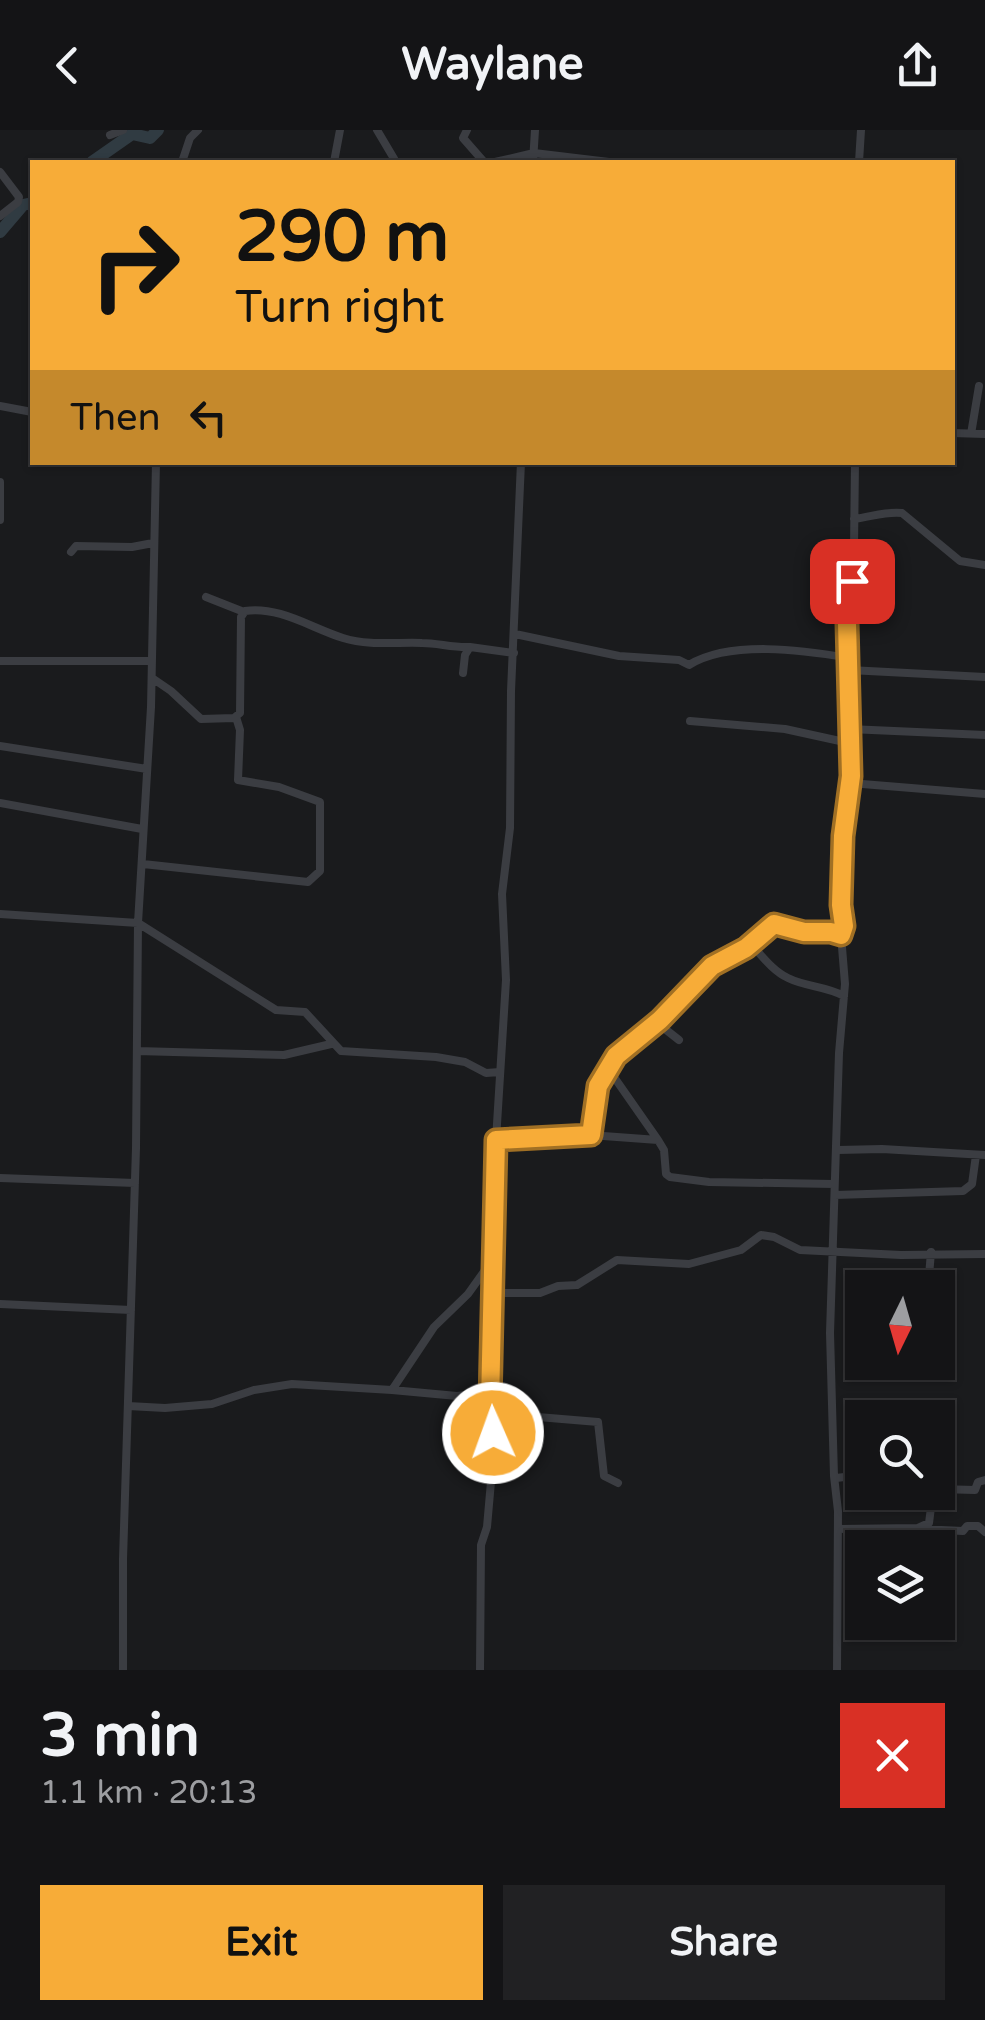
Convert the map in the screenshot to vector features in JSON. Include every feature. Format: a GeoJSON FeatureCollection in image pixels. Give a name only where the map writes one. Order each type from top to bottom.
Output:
{"type":"FeatureCollection","features":[{"type":"Feature","properties":{"kind":"street"},"geometry":{"type":"LineString","coordinates":[[110,135],[122,130]]}},
{"type":"Feature","properties":{"kind":"street"},"geometry":{"type":"LineString","coordinates":[[183,160],[190,138],[198,130]]}},
{"type":"Feature","properties":{"kind":"street"},"geometry":{"type":"LineString","coordinates":[[334,160],[340,130]]}},
{"type":"Feature","properties":{"kind":"street"},"geometry":{"type":"LineString","coordinates":[[376,130],[394,160]]}},
{"type":"Feature","properties":{"kind":"street"},"geometry":{"type":"LineString","coordinates":[[468,130],[463,138],[482,160]]}},
{"type":"Feature","properties":{"kind":"street"},"geometry":{"type":"LineString","coordinates":[[535,130],[533,158],[571,160]]}},
{"type":"Feature","properties":{"kind":"street"},"geometry":{"type":"LineString","coordinates":[[860,160],[861,130]]}},
{"type":"Feature","properties":{"kind":"street"},"geometry":{"type":"LineString","coordinates":[[0,172],[19,196],[18,202],[0,216]]}},
{"type":"Feature","properties":{"kind":"street"},"geometry":{"type":"LineString","coordinates":[[971,434],[979,386]]}},
{"type":"Feature","properties":{"kind":"street"},"geometry":{"type":"LineString","coordinates":[[0,406],[30,412]]}},
{"type":"Feature","properties":{"kind":"street"},"geometry":{"type":"LineString","coordinates":[[955,433],[985,434]]}},
{"type":"Feature","properties":{"kind":"street"},"geometry":{"type":"LineString","coordinates":[[123,1670],[122,1559],[135,1183],[138,923],[152,678],[156,465]]}},
{"type":"Feature","properties":{"kind":"street"},"geometry":{"type":"LineString","coordinates":[[480,1670],[481,1545],[491,1496],[493,1444],[490,1392],[496,1140],[506,980],[502,894],[510,828],[521,465]]}},
{"type":"Feature","properties":{"kind":"street"},"geometry":{"type":"LineString","coordinates":[[838,1670],[838,1529],[830,1341],[844,996],[843,836],[850,783],[847,623],[854,465]]}},
{"type":"Feature","properties":{"kind":"street"},"geometry":{"type":"LineString","coordinates":[[0,482],[0,520]]}},
{"type":"Feature","properties":{"kind":"street"},"geometry":{"type":"LineString","coordinates":[[854,519],[874,518],[892,511],[902,513],[960,561],[985,565]]}},
{"type":"Feature","properties":{"kind":"street"},"geometry":{"type":"LineString","coordinates":[[71,552],[76,546],[132,548],[153,543]]}},
{"type":"Feature","properties":{"kind":"street"},"geometry":{"type":"LineString","coordinates":[[206,597],[244,612],[258,609],[301,619],[345,639],[394,645],[424,642],[514,653]]}},
{"type":"Feature","properties":{"kind":"street"},"geometry":{"type":"LineString","coordinates":[[152,678],[201,719],[236,717],[240,712],[244,612]]}},
{"type":"Feature","properties":{"kind":"street"},"geometry":{"type":"LineString","coordinates":[[514,634],[619,656],[689,664],[709,654],[760,649],[849,658]]}},
{"type":"Feature","properties":{"kind":"street"},"geometry":{"type":"LineString","coordinates":[[463,673],[465,654],[470,647]]}},
{"type":"Feature","properties":{"kind":"street"},"geometry":{"type":"LineString","coordinates":[[0,660],[152,661]]}},
{"type":"Feature","properties":{"kind":"street"},"geometry":{"type":"LineString","coordinates":[[848,670],[985,677]]}},
{"type":"Feature","properties":{"kind":"street"},"geometry":{"type":"LineString","coordinates":[[143,864],[283,880],[308,882],[316,878],[320,871],[320,802],[238,780],[240,730],[236,717]]}},
{"type":"Feature","properties":{"kind":"street"},"geometry":{"type":"LineString","coordinates":[[690,721],[785,729],[849,743]]}},
{"type":"Feature","properties":{"kind":"street"},"geometry":{"type":"LineString","coordinates":[[849,729],[985,735]]}},
{"type":"Feature","properties":{"kind":"street"},"geometry":{"type":"LineString","coordinates":[[0,746],[147,769]]}},
{"type":"Feature","properties":{"kind":"street"},"geometry":{"type":"LineString","coordinates":[[850,783],[985,794]]}},
{"type":"Feature","properties":{"kind":"street"},"geometry":{"type":"LineString","coordinates":[[0,803],[142,829]]}},
{"type":"Feature","properties":{"kind":"street"},"geometry":{"type":"LineString","coordinates":[[0,914],[138,923],[276,1010],[305,1012],[331,1044],[347,1053],[436,1057],[465,1062],[486,1073],[500,1072]]}},
{"type":"Feature","properties":{"kind":"street"},"geometry":{"type":"LineString","coordinates":[[591,1135],[598,1086],[611,1064],[712,966],[751,944],[776,924],[804,932],[841,935]]}},
{"type":"Feature","properties":{"kind":"street"},"geometry":{"type":"LineString","coordinates":[[751,944],[788,978],[844,996]]}},
{"type":"Feature","properties":{"kind":"street"},"geometry":{"type":"LineString","coordinates":[[652,1027],[665,1029],[679,1040]]}},
{"type":"Feature","properties":{"kind":"street"},"geometry":{"type":"LineString","coordinates":[[137,1051],[284,1055],[331,1044]]}},
{"type":"Feature","properties":{"kind":"street"},"geometry":{"type":"LineString","coordinates":[[611,1064],[614,1077],[664,1150],[666,1174],[709,1182],[834,1184]]}},
{"type":"Feature","properties":{"kind":"street"},"geometry":{"type":"LineString","coordinates":[[496,1140],[591,1135],[658,1140]]}},
{"type":"Feature","properties":{"kind":"street"},"geometry":{"type":"LineString","coordinates":[[835,1195],[962,1192],[972,1184],[980,1155],[838,1150]]}},
{"type":"Feature","properties":{"kind":"street"},"geometry":{"type":"LineString","coordinates":[[0,1178],[135,1183]]}},
{"type":"Feature","properties":{"kind":"street"},"geometry":{"type":"LineString","coordinates":[[494,1292],[540,1293],[558,1286],[577,1285],[617,1260],[688,1264],[742,1250],[761,1236],[774,1236],[800,1250],[985,1254]]}},
{"type":"Feature","properties":{"kind":"street"},"geometry":{"type":"LineString","coordinates":[[930,1270],[931,1252]]}},
{"type":"Feature","properties":{"kind":"street"},"geometry":{"type":"LineString","coordinates":[[392,1390],[434,1327],[473,1288],[493,1259]]}},
{"type":"Feature","properties":{"kind":"street"},"geometry":{"type":"LineString","coordinates":[[0,1304],[131,1310]]}},
{"type":"Feature","properties":{"kind":"street"},"geometry":{"type":"LineString","coordinates":[[128,1406],[212,1404],[254,1390],[292,1384],[457,1396],[490,1392]]}},
{"type":"Feature","properties":{"kind":"street"},"geometry":{"type":"LineString","coordinates":[[490,1412],[598,1422],[604,1476],[618,1483]]}},
{"type":"Feature","properties":{"kind":"street"},"geometry":{"type":"LineString","coordinates":[[836,1478],[845,1477]]}},
{"type":"Feature","properties":{"kind":"street"},"geometry":{"type":"LineString","coordinates":[[955,1490],[975,1490],[978,1482],[985,1480]]}},
{"type":"Feature","properties":{"kind":"street"},"geometry":{"type":"LineString","coordinates":[[918,1528],[929,1523],[931,1510]]}},
{"type":"Feature","properties":{"kind":"street"},"geometry":{"type":"LineString","coordinates":[[838,1529],[962,1531],[978,1526],[985,1532]]}},
{"type":"Feature","properties":{"kind":"waterway"},"geometry":{"type":"LineString","coordinates":[[95,160],[132,134],[150,138],[158,130]]}},
{"type":"Feature","properties":{"kind":"waterway"},"geometry":{"type":"LineString","coordinates":[[0,232],[23,205],[30,203]]}},
{"type":"Feature","properties":{"kind":"route"},"geometry":{"type":"LineString","coordinates":[[493,1433],[490,1403],[496,1140],[511,1136],[544,1139],[591,1135],[598,1086],[608,1067],[670,1012],[712,966],[741,952],[774,924],[804,932],[841,935],[843,836],[851,776],[847,623],[852,581]]}}]}
